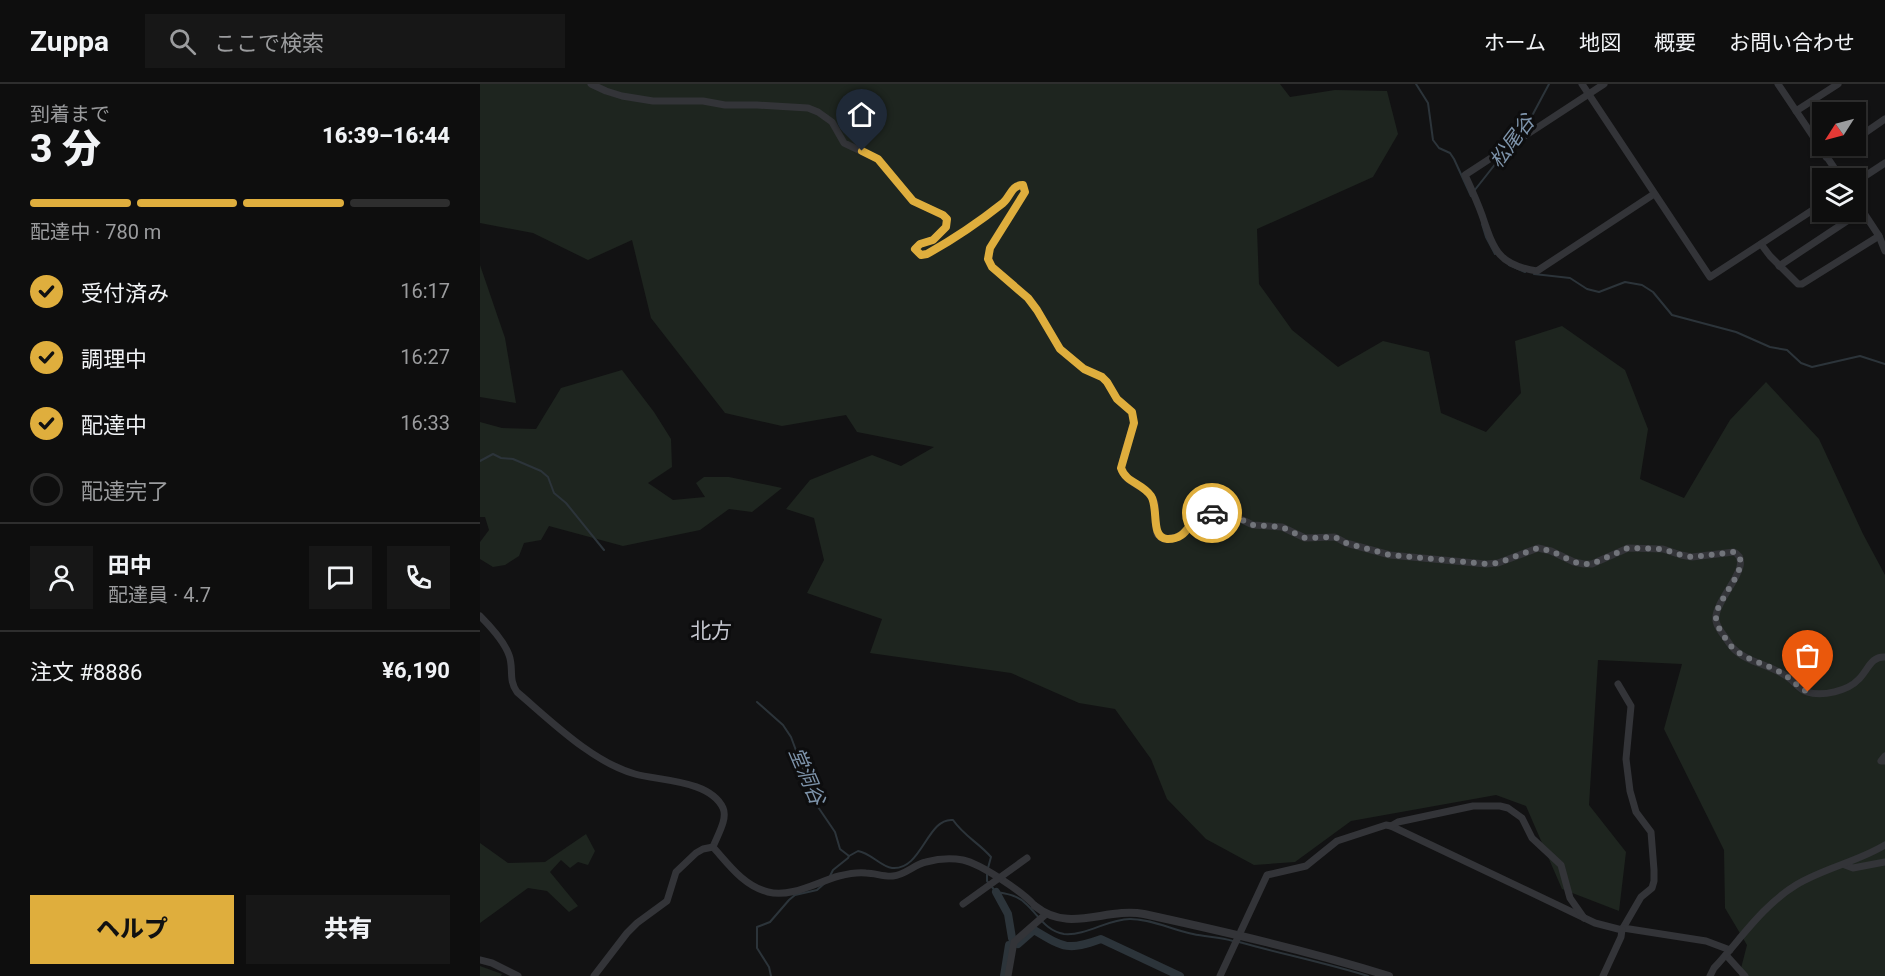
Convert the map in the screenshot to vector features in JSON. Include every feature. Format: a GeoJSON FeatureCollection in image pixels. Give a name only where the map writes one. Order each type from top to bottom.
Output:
{"type":"FeatureCollection","features":[{"type":"Feature","properties":{"kind":"street"},"geometry":{"type":"LineString","coordinates":[[591,84],[606,92],[653,101],[703,101],[725,105],[808,108],[818,112],[832,122],[844,143],[878,159],[913,201],[947,219],[946,227],[933,240],[920,244],[915,249],[921,255],[927,254],[968,229],[1006,200],[1016,185],[1023,185],[1025,192],[990,248],[988,259],[992,267],[1032,304],[1060,349],[1084,369],[1102,377],[1117,399],[1132,412],[1134,423],[1121,468],[1124,476],[1145,489],[1151,496],[1155,503],[1157,534],[1164,539],[1177,537],[1189,529],[1194,519],[1200,514],[1212,513],[1236,517],[1253,525],[1282,527],[1305,538],[1335,537],[1346,543],[1390,555],[1486,564],[1498,563],[1538,548],[1584,564],[1592,564],[1628,548],[1663,549],[1692,557],[1734,552],[1741,560],[1740,566],[1734,582],[1717,609],[1716,620],[1734,649],[1786,676],[1800,688],[1816,694],[1840,690],[1855,683],[1871,662],[1885,657]]}},
{"type":"Feature","properties":{"kind":"street"},"geometry":{"type":"LineString","coordinates":[[1582,84],[1710,277],[1812,211]]}},
{"type":"Feature","properties":{"kind":"street"},"geometry":{"type":"LineString","coordinates":[[1604,84],[1466,175],[1489,238],[1498,254],[1511,264],[1523,269],[1538,271],[1654,194]]}},
{"type":"Feature","properties":{"kind":"street"},"geometry":{"type":"LineString","coordinates":[[1778,84],[1834,168]]}},
{"type":"Feature","properties":{"kind":"street"},"geometry":{"type":"LineString","coordinates":[[1796,111],[1838,84]]}},
{"type":"Feature","properties":{"kind":"street"},"geometry":{"type":"LineString","coordinates":[[1866,132],[1885,119]]}},
{"type":"Feature","properties":{"kind":"street"},"geometry":{"type":"LineString","coordinates":[[1866,175],[1885,163]]}},
{"type":"Feature","properties":{"kind":"street"},"geometry":{"type":"LineString","coordinates":[[1866,217],[1885,250]]}},
{"type":"Feature","properties":{"kind":"street"},"geometry":{"type":"LineString","coordinates":[[1779,266],[1845,222]]}},
{"type":"Feature","properties":{"kind":"street"},"geometry":{"type":"LineString","coordinates":[[1761,244],[1779,266],[1798,284],[1802,284],[1879,237]]}},
{"type":"Feature","properties":{"kind":"street"},"geometry":{"type":"LineString","coordinates":[[480,616],[490,625],[509,654],[513,686],[525,699],[583,747],[634,774],[699,787],[717,801],[725,814],[713,847]]}},
{"type":"Feature","properties":{"kind":"street"},"geometry":{"type":"LineString","coordinates":[[1603,976],[1622,929],[1641,897],[1652,888],[1654,870],[1651,832],[1636,812],[1630,791],[1626,759],[1631,706],[1618,684]]}},
{"type":"Feature","properties":{"kind":"street"},"geometry":{"type":"LineString","coordinates":[[1885,756],[1881,761],[1885,761]]}},
{"type":"Feature","properties":{"kind":"street"},"geometry":{"type":"LineString","coordinates":[[1391,826],[1398,822],[1473,806],[1509,808],[1522,818],[1532,838],[1561,865],[1570,898],[1584,918]]}},
{"type":"Feature","properties":{"kind":"street"},"geometry":{"type":"LineString","coordinates":[[1220,976],[1267,875],[1306,866],[1337,841],[1386,825],[1595,923],[1706,941],[1728,952],[1745,976]]}},
{"type":"Feature","properties":{"kind":"street"},"geometry":{"type":"LineString","coordinates":[[1710,976],[1714,968],[1779,897],[1819,873],[1845,865],[1885,846]]}},
{"type":"Feature","properties":{"kind":"street"},"geometry":{"type":"LineString","coordinates":[[713,847],[741,878],[752,886],[771,893],[787,892],[842,875],[864,872],[900,875],[925,862],[960,859],[972,863],[1027,896],[1046,914],[1069,920],[1131,912],[1240,935],[1332,958],[1389,976]]}},
{"type":"Feature","properties":{"kind":"street"},"geometry":{"type":"LineString","coordinates":[[594,976],[627,933],[667,901],[676,872],[696,853],[713,847]]}},
{"type":"Feature","properties":{"kind":"street"},"geometry":{"type":"LineString","coordinates":[[963,904],[1027,858]]}},
{"type":"Feature","properties":{"kind":"street"},"geometry":{"type":"LineString","coordinates":[[1845,865],[1853,868],[1885,862]]}},
{"type":"Feature","properties":{"kind":"street"},"geometry":{"type":"LineString","coordinates":[[1008,976],[1014,942],[1046,914]]}},
{"type":"Feature","properties":{"kind":"street"},"geometry":{"type":"LineString","coordinates":[[480,960],[492,963],[518,976]]}},
{"type":"Feature","properties":{"kind":"shaded area"},"geometry":{"type":"Polygon","coordinates":[[[480,84],[1280,84],[1290,97],[1335,90],[1387,91],[1398,134],[1373,177],[1257,229],[1259,284],[1292,330],[1338,367],[1383,341],[1429,352],[1441,413],[1486,432],[1521,393],[1515,341],[1562,326],[1625,370],[1648,429],[1640,479],[1684,498],[1730,420],[1766,382],[1819,439],[1863,534],[1885,575],[1885,976],[1739,976],[1747,945],[1725,908],[1724,850],[1664,729],[1682,664],[1598,660],[1589,805],[1626,852],[1619,911],[1562,889],[1526,806],[1496,795],[1351,821],[1295,862],[1254,865],[1206,839],[1167,799],[1151,759],[1115,709],[1079,703],[1011,673],[870,653],[882,619],[807,593],[824,560],[814,518],[786,509],[810,480],[872,455],[901,466],[934,447],[857,432],[846,415],[782,426],[725,413],[651,318],[632,240],[588,260],[533,233],[480,223],[480,84]]]}},
{"type":"Feature","properties":{"kind":"shaded area"},"geometry":{"type":"Polygon","coordinates":[[[480,265],[505,338],[516,403],[480,397],[480,265]]]}},
{"type":"Feature","properties":{"kind":"shaded area"},"geometry":{"type":"Polygon","coordinates":[[[622,370],[671,439],[672,467],[648,483],[673,500],[705,497],[696,483],[704,477],[729,477],[782,488],[752,512],[729,509],[700,530],[623,546],[549,526],[541,540],[524,543],[519,556],[505,565],[493,567],[480,559],[480,542],[489,530],[485,517],[480,517],[480,422],[502,428],[536,429],[561,388],[622,370]]]}},
{"type":"Feature","properties":{"kind":"shaded area"},"geometry":{"type":"Polygon","coordinates":[[[586,834],[595,851],[588,865],[578,862],[570,868],[561,860],[550,872],[578,906],[569,912],[547,891],[528,888],[480,923],[480,843],[508,863],[545,862],[586,834]]]}},
{"type":"Feature","properties":{"kind":"shaded area"},"geometry":{"type":"Polygon","coordinates":[[[480,966],[502,974],[501,976],[480,976],[480,966]]]}},
{"type":"Feature","properties":{"kind":"waterway"},"geometry":{"type":"LineString","coordinates":[[1416,84],[1428,103],[1433,140],[1439,148],[1450,153],[1471,196]]}},
{"type":"Feature","properties":{"kind":"waterway","name":"松尾谷"},"geometry":{"type":"LineString","coordinates":[[1514,139],[1533,114],[1549,84]]}},
{"type":"Feature","properties":{"kind":"waterway","name":"松尾谷"},"geometry":{"type":"LineString","coordinates":[[1474,191],[1504,153]]}},
{"type":"Feature","properties":{"kind":"waterway"},"geometry":{"type":"LineString","coordinates":[[1482,224],[1495,254]]}},
{"type":"Feature","properties":{"kind":"waterway"},"geometry":{"type":"LineString","coordinates":[[1509,265],[1525,272]]}},
{"type":"Feature","properties":{"kind":"waterway"},"geometry":{"type":"LineString","coordinates":[[1534,274],[1570,278],[1587,289],[1599,292],[1625,282],[1642,285],[1653,292],[1672,315],[1736,332],[1770,347],[1787,350],[1801,363],[1812,367],[1860,356],[1885,364]]}},
{"type":"Feature","properties":{"kind":"waterway","name":"堂洞谷"},"geometry":{"type":"LineString","coordinates":[[480,461],[493,454],[501,458],[513,459],[541,471],[548,477],[554,493],[566,503],[604,550]]}},
{"type":"Feature","properties":{"kind":"waterway","name":"堂洞谷"},"geometry":{"type":"LineString","coordinates":[[757,702],[783,725],[791,737],[816,804],[835,832],[840,849],[849,856]]}},
{"type":"Feature","properties":{"kind":"waterway"},"geometry":{"type":"LineString","coordinates":[[829,878],[833,870],[858,851],[888,867],[902,867],[911,861],[937,827],[944,821],[953,820],[991,857],[988,868]]}},
{"type":"Feature","properties":{"kind":"waterway"},"geometry":{"type":"LineString","coordinates":[[987,873],[987,881],[996,892],[1019,898],[1047,926],[1064,934],[1081,932],[1130,919],[1233,941]]}},
{"type":"Feature","properties":{"kind":"waterway"},"geometry":{"type":"LineString","coordinates":[[771,976],[769,967],[757,948],[757,927],[770,922],[795,895],[817,890],[825,883]]}},
{"type":"Feature","properties":{"kind":"waterway"},"geometry":{"type":"LineString","coordinates":[[996,892],[1008,914],[1012,938]]}},
{"type":"Feature","properties":{"kind":"waterway"},"geometry":{"type":"LineString","coordinates":[[1018,944],[1034,930],[1066,946],[1081,945],[1101,939],[1180,976]]}},
{"type":"Feature","properties":{"kind":"waterway"},"geometry":{"type":"LineString","coordinates":[[1239,942],[1368,976]]}},
{"type":"Feature","properties":{"kind":"waterway"},"geometry":{"type":"LineString","coordinates":[[1004,976],[1009,945]]}},
{"type":"Feature","properties":{"kind":"way so far"},"geometry":{"type":"LineString","coordinates":[[1212,513],[1236,517],[1258,526],[1282,527],[1305,538],[1335,537],[1346,543],[1390,555],[1486,564],[1498,563],[1538,548],[1584,564],[1592,564],[1628,548],[1663,549],[1692,557],[1734,552],[1741,560],[1734,582],[1717,609],[1716,620],[1721,631],[1734,649],[1786,676],[1808,692]]}},
{"type":"Feature","properties":{"kind":"district","name":"北方"},"geometry":{"type":"Point","coordinates":[711,631]}},
{"type":"Feature","properties":{"kind":"route"},"geometry":{"type":"LineString","coordinates":[[862,151],[878,159],[913,201],[947,219],[946,227],[933,240],[920,244],[915,249],[921,255],[949,242],[968,229],[1006,200],[1016,185],[1023,185],[1025,192],[988,252],[988,259],[992,267],[1028,298],[1060,349],[1084,369],[1102,377],[1117,399],[1129,407],[1135,417],[1121,468],[1124,476],[1145,489],[1155,503],[1157,534],[1164,539],[1177,537],[1189,529],[1194,519],[1200,514],[1212,513]]}}]}
